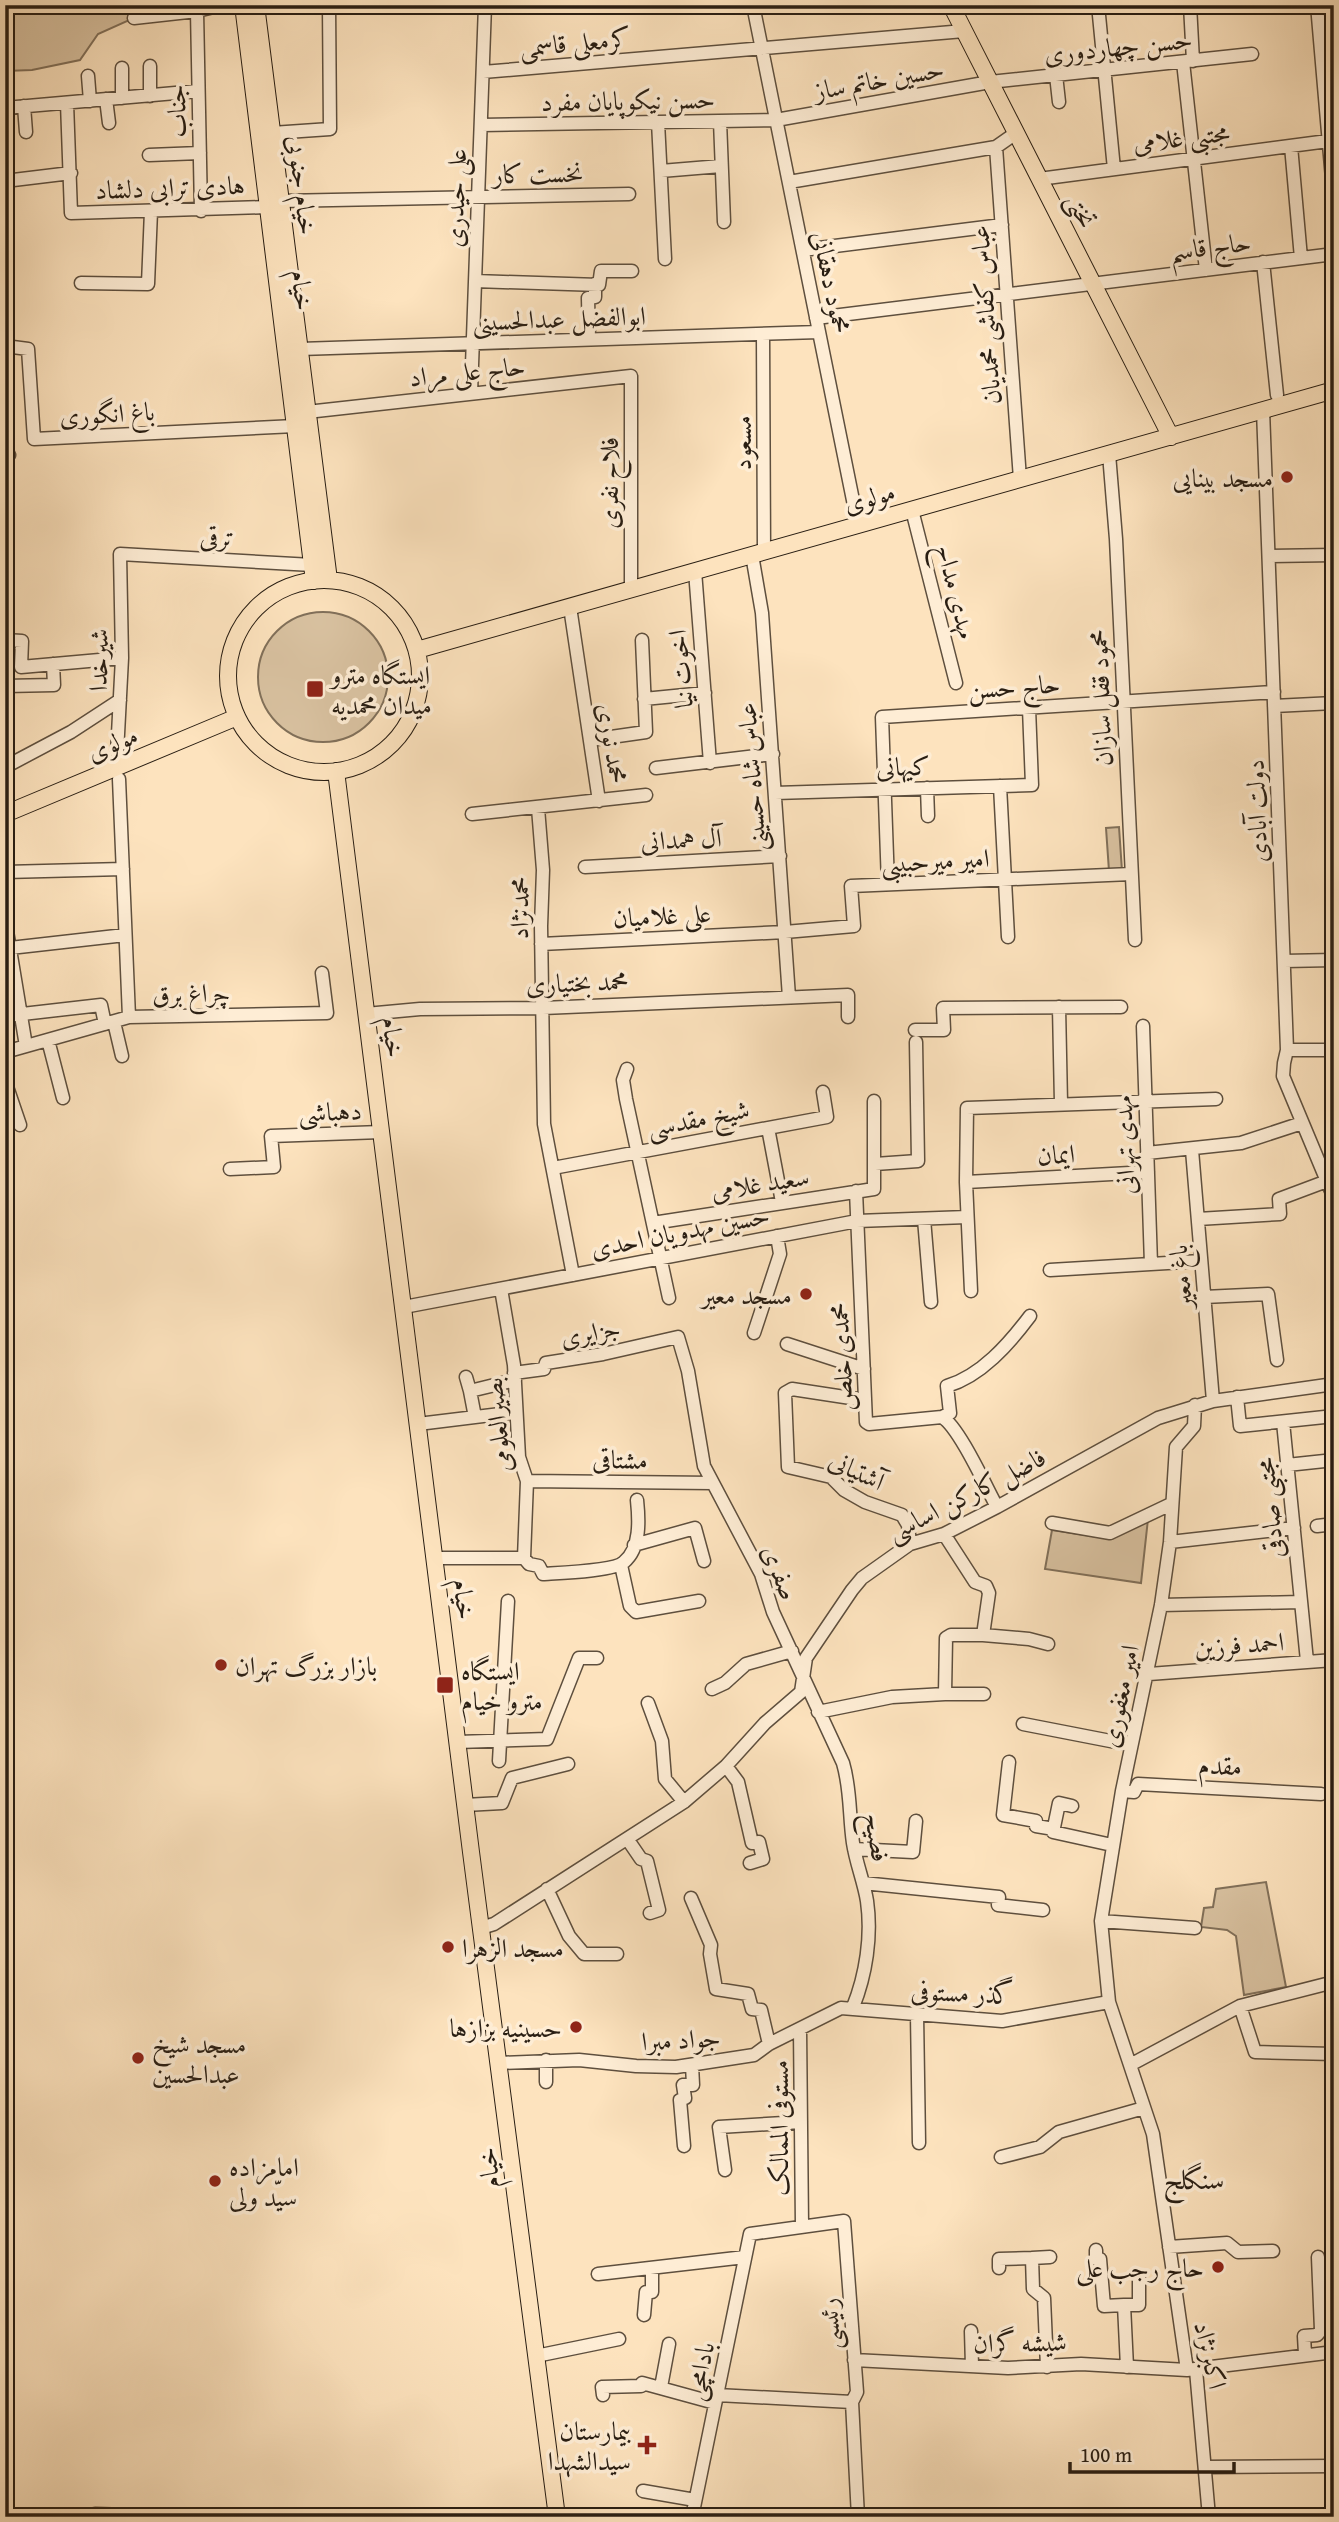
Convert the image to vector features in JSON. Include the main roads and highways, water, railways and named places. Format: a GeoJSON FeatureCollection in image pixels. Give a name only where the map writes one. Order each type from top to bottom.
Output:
{"type":"FeatureCollection","features":[{"type":"Feature","properties":{"kind":"main road","name":"خیام"},"geometry":{"type":"LineString","coordinates":[[243,5],[274,204],[295,426],[318,575]]}},
{"type":"Feature","properties":{"kind":"main road","name":"خیام جنوبی"},"geometry":{"type":"LineString","coordinates":[[256,5],[272,134],[274,204],[300,349],[307,412],[318,575]]}},
{"type":"Feature","properties":{"kind":"main road","name":"تختی"},"geometry":{"type":"LineString","coordinates":[[951,5],[1171,436]]}},
{"type":"Feature","properties":{"kind":"main road","name":"مولوی"},"geometry":{"type":"LineString","coordinates":[[417,650],[1334,390]]}},
{"type":"Feature","properties":{"kind":"main road"},"geometry":{"type":"LineString","coordinates":[[318,575],[354,585],[380,597],[406,625],[417,650],[421,671],[419,693],[413,713],[402,732],[388,748],[370,760],[336,771],[312,771],[289,765],[268,754],[250,737],[237,717],[228,686],[228,668],[236,638],[252,612],[269,597],[318,575]]}},
{"type":"Feature","properties":{"kind":"main road","name":"مولوی"},"geometry":{"type":"LineString","coordinates":[[5,814],[119,773],[237,717]]}},
{"type":"Feature","properties":{"kind":"main road","name":"خیام"},"geometry":{"type":"LineString","coordinates":[[336,771],[557,2517]]}},
{"type":"Feature","properties":{"kind":"place","name":"مسجد بینایی"},"geometry":{"type":"Point","coordinates":[1287,477]}},
{"type":"Feature","properties":{"kind":"place","name":"ایستگاه مترو میدان محمدیه"},"geometry":{"type":"Point","coordinates":[315,689]}},
{"type":"Feature","properties":{"kind":"place","name":"مسجد معیر"},"geometry":{"type":"Point","coordinates":[806,1294]}},
{"type":"Feature","properties":{"kind":"place","name":"بازار بزرگ تهران"},"geometry":{"type":"Point","coordinates":[221,1665]}},
{"type":"Feature","properties":{"kind":"place","name":"ایستگاه مترو خیام"},"geometry":{"type":"Point","coordinates":[445,1685]}},
{"type":"Feature","properties":{"kind":"place","name":"مسجد الزهرا"},"geometry":{"type":"Point","coordinates":[448,1947]}},
{"type":"Feature","properties":{"kind":"place","name":"حسینیه بزازها"},"geometry":{"type":"Point","coordinates":[576,2027]}},
{"type":"Feature","properties":{"kind":"place","name":"مسجد شیخ عبدالحسین"},"geometry":{"type":"Point","coordinates":[138,2058]}},
{"type":"Feature","properties":{"kind":"place","name":"امامزاده سیّد ولی"},"geometry":{"type":"Point","coordinates":[215,2181]}},
{"type":"Feature","properties":{"kind":"place","name":"حاج رجب علی"},"geometry":{"type":"Point","coordinates":[1218,2267]}},
{"type":"Feature","properties":{"kind":"place","name":"بیمارستان سیدالشهدا"},"geometry":{"type":"Point","coordinates":[647,2445]}},
{"type":"Feature","properties":{"kind":"district","name":"سنگلج"},"geometry":{"type":"Point","coordinates":[1194,2178]}}]}
